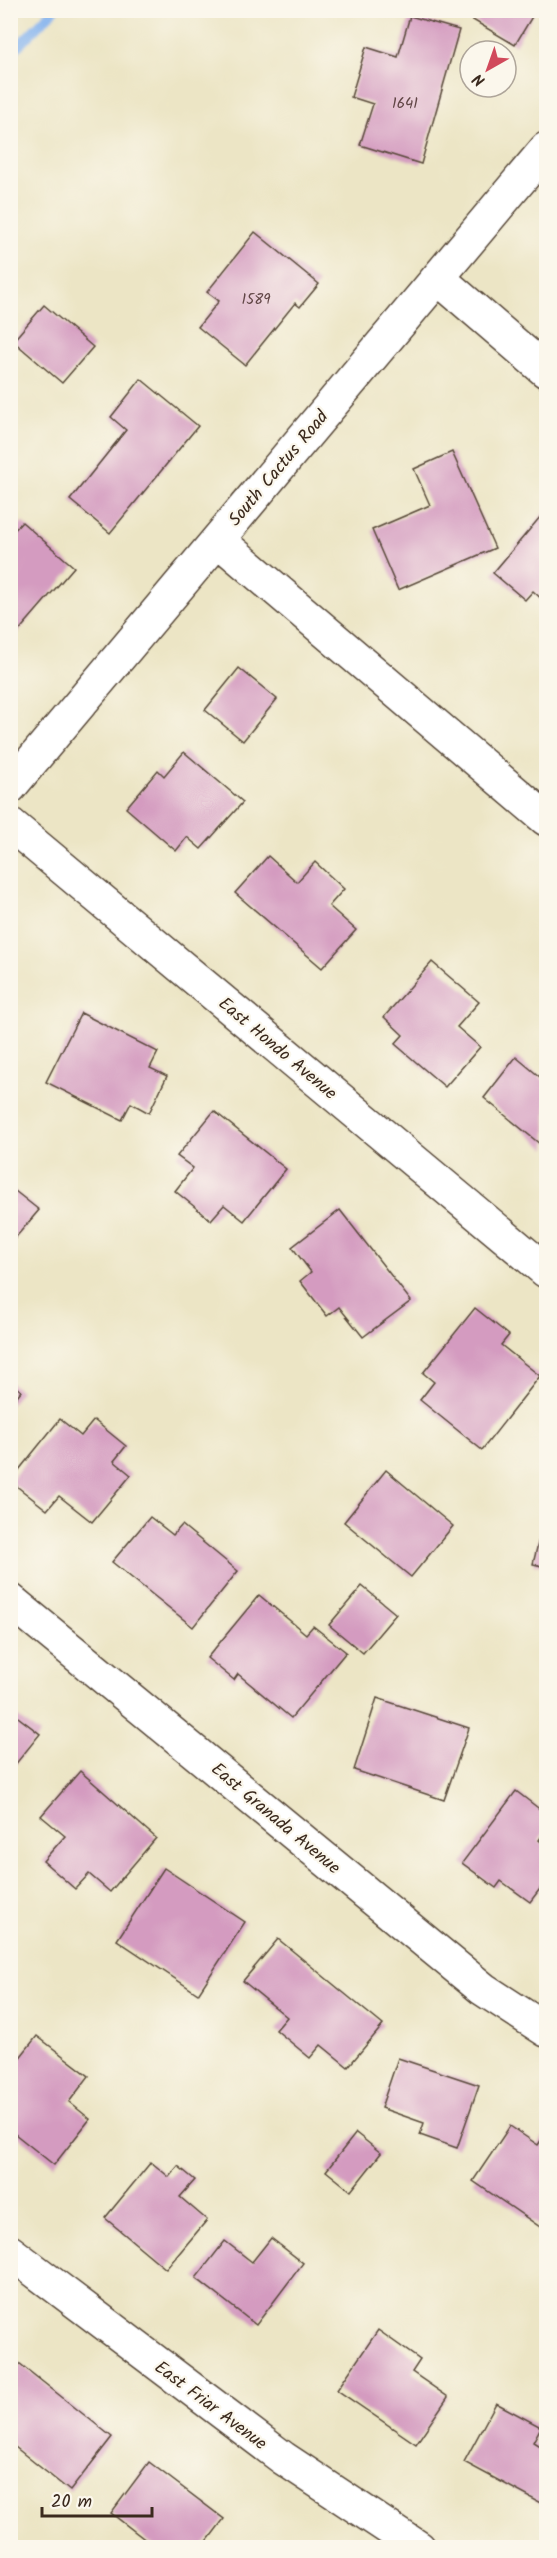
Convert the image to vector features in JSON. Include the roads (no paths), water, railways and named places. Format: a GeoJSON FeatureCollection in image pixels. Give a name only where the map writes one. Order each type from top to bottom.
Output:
{"type":"FeatureCollection","features":[{"type":"Feature","properties":{"kind":"street","name":"South Cactus Road"},"geometry":{"type":"LineString","coordinates":[[10,787],[546,149]]}},
{"type":"Feature","properties":{"kind":"street"},"geometry":{"type":"LineString","coordinates":[[438,278],[546,371]]}},
{"type":"Feature","properties":{"kind":"street"},"geometry":{"type":"LineString","coordinates":[[218,540],[546,819]]}},
{"type":"Feature","properties":{"kind":"street","name":"East Hondo Avenue"},"geometry":{"type":"LineString","coordinates":[[10,824],[546,1271]]}},
{"type":"Feature","properties":{"kind":"street","name":"East Granada Avenue"},"geometry":{"type":"LineString","coordinates":[[10,1600],[483,1989],[546,2030]]}},
{"type":"Feature","properties":{"kind":"street","name":"East Friar Avenue"},"geometry":{"type":"LineString","coordinates":[[10,2252],[283,2458],[419,2547]]}},
{"type":"Feature","properties":{"kind":"waterway"},"geometry":{"type":"LineString","coordinates":[[10,54],[54,10]]}}]}
